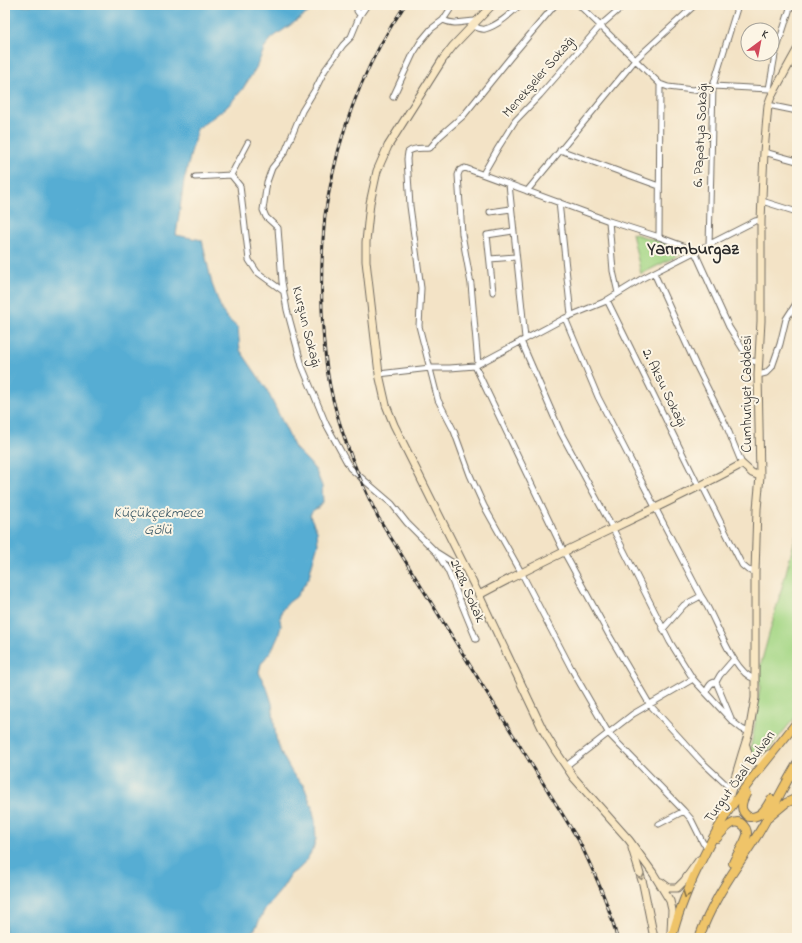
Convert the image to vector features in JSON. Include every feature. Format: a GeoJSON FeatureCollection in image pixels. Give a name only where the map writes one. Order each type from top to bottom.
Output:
{"type":"FeatureCollection","features":[{"type":"Feature","properties":{"kind":"main road","name":"Turgut Özal Bulvarı"},"geometry":{"type":"LineString","coordinates":[[671,938],[689,886],[708,847],[731,807],[797,722]]}},
{"type":"Feature","properties":{"kind":"main road"},"geometry":{"type":"LineString","coordinates":[[776,748],[797,727]]}},
{"type":"Feature","properties":{"kind":"main road"},"geometry":{"type":"LineString","coordinates":[[763,764],[741,804],[742,812],[749,817],[757,817],[761,814],[784,779],[797,764]]}},
{"type":"Feature","properties":{"kind":"main road"},"geometry":{"type":"LineString","coordinates":[[724,884],[758,834],[797,764]]}},
{"type":"Feature","properties":{"kind":"main road"},"geometry":{"type":"LineString","coordinates":[[765,821],[786,803],[797,798]]}},
{"type":"Feature","properties":{"kind":"main road"},"geometry":{"type":"LineString","coordinates":[[700,938],[704,925],[746,839],[747,831],[745,827],[738,822],[734,822],[729,825],[708,847]]}},
{"type":"Feature","properties":{"kind":"street"},"geometry":{"type":"LineString","coordinates":[[358,5],[357,12],[360,15]]}},
{"type":"Feature","properties":{"kind":"street","name":"Kurşun Sokağı"},"geometry":{"type":"LineString","coordinates":[[367,5],[360,15],[351,37],[343,45],[325,70],[302,111],[285,152],[272,168],[267,182],[263,210],[266,217],[278,228],[283,291],[302,366],[326,424],[350,468],[392,504],[407,523],[436,552],[455,564],[462,562]]}},
{"type":"Feature","properties":{"kind":"street"},"geometry":{"type":"LineString","coordinates":[[393,97],[413,54],[421,41],[431,29],[443,20],[453,5]]}},
{"type":"Feature","properties":{"kind":"street"},"geometry":{"type":"LineString","coordinates":[[492,5],[453,46],[388,146],[382,158],[374,185],[368,215],[366,242],[366,261],[379,374],[386,405],[391,419],[479,595],[543,730],[582,788],[629,840],[653,873],[670,901],[672,910],[671,938]]}},
{"type":"Feature","properties":{"kind":"street"},"geometry":{"type":"LineString","coordinates":[[443,20],[454,24],[471,21],[478,28],[484,29],[505,19],[520,5]]}},
{"type":"Feature","properties":{"kind":"street"},"geometry":{"type":"LineString","coordinates":[[555,5],[464,115],[440,136],[430,148],[414,148],[408,152],[407,159],[410,206],[422,288],[419,326],[438,400],[454,431],[472,482],[571,668],[609,734],[684,811],[691,819],[703,843],[708,847],[684,881],[676,888],[669,888],[665,886],[653,873]]}},
{"type":"Feature","properties":{"kind":"street"},"geometry":{"type":"LineString","coordinates":[[579,5],[660,84],[668,87],[693,90],[713,86],[771,90],[775,55],[791,5]]}},
{"type":"Feature","properties":{"kind":"street","name":"Menekşeler Sokağı"},"geometry":{"type":"LineString","coordinates":[[483,174],[515,121],[540,95],[601,25],[624,5]]}},
{"type":"Feature","properties":{"kind":"street"},"geometry":{"type":"LineString","coordinates":[[527,191],[636,59],[694,5]]}},
{"type":"Feature","properties":{"kind":"street","name":"6. Papatya Sokağı"},"geometry":{"type":"LineString","coordinates":[[709,246],[713,86],[738,5]]}},
{"type":"Feature","properties":{"kind":"street","name":"Cumhuriyet Caddesi"},"geometry":{"type":"LineString","coordinates":[[723,821],[742,754],[746,745],[755,698],[755,572],[757,509],[760,476],[758,375],[761,321],[761,220],[768,105],[771,90],[795,58],[797,50]]}},
{"type":"Feature","properties":{"kind":"street"},"geometry":{"type":"LineString","coordinates":[[659,237],[660,84]]}},
{"type":"Feature","properties":{"kind":"street"},"geometry":{"type":"LineString","coordinates":[[768,105],[797,111]]}},
{"type":"Feature","properties":{"kind":"street"},"geometry":{"type":"LineString","coordinates":[[231,175],[248,143]]}},
{"type":"Feature","properties":{"kind":"street"},"geometry":{"type":"LineString","coordinates":[[560,150],[659,186]]}},
{"type":"Feature","properties":{"kind":"street"},"geometry":{"type":"LineString","coordinates":[[764,152],[797,161]]}},
{"type":"Feature","properties":{"kind":"street"},"geometry":{"type":"LineString","coordinates":[[732,790],[701,761],[650,705],[609,635],[564,552],[476,365],[471,284],[462,228],[458,175],[460,170],[465,168],[483,174],[695,251],[728,327],[749,359],[759,362]]}},
{"type":"Feature","properties":{"kind":"street"},"geometry":{"type":"LineString","coordinates":[[231,175],[240,186],[249,260],[257,272],[283,291]]}},
{"type":"Feature","properties":{"kind":"street"},"geometry":{"type":"LineString","coordinates":[[195,177],[231,175]]}},
{"type":"Feature","properties":{"kind":"street"},"geometry":{"type":"LineString","coordinates":[[509,184],[523,339],[561,433],[613,529],[670,642],[693,678],[732,721],[742,729],[749,732]]}},
{"type":"Feature","properties":{"kind":"street"},"geometry":{"type":"LineString","coordinates":[[762,200],[797,212]]}},
{"type":"Feature","properties":{"kind":"street"},"geometry":{"type":"LineString","coordinates":[[559,202],[571,315]]}},
{"type":"Feature","properties":{"kind":"street"},"geometry":{"type":"LineString","coordinates":[[490,212],[511,209]]}},
{"type":"Feature","properties":{"kind":"street"},"geometry":{"type":"LineString","coordinates":[[379,374],[430,368],[450,368],[476,365],[571,315],[607,300],[695,251],[709,246],[755,221],[761,220]]}},
{"type":"Feature","properties":{"kind":"street"},"geometry":{"type":"LineString","coordinates":[[609,221],[613,271],[618,293]]}},
{"type":"Feature","properties":{"kind":"street"},"geometry":{"type":"LineString","coordinates":[[493,292],[487,235],[513,231]]}},
{"type":"Feature","properties":{"kind":"street"},"geometry":{"type":"LineString","coordinates":[[490,259],[516,257]]}},
{"type":"Feature","properties":{"kind":"street"},"geometry":{"type":"LineString","coordinates":[[654,273],[695,363],[726,425],[742,464],[752,474],[760,476]]}},
{"type":"Feature","properties":{"kind":"street","name":"2. Aksu Sokağı"},"geometry":{"type":"LineString","coordinates":[[607,300],[700,486],[742,565],[748,570],[755,572]]}},
{"type":"Feature","properties":{"kind":"street"},"geometry":{"type":"LineString","coordinates":[[758,375],[766,373],[772,367],[780,344],[786,319],[797,302]]}},
{"type":"Feature","properties":{"kind":"street"},"geometry":{"type":"LineString","coordinates":[[565,318],[598,397],[701,596],[708,606],[733,660],[749,677],[754,679]]}},
{"type":"Feature","properties":{"kind":"street"},"geometry":{"type":"LineString","coordinates":[[479,595],[521,572],[613,529],[742,464]]}},
{"type":"Feature","properties":{"kind":"street","name":"2428. Sokak"},"geometry":{"type":"LineString","coordinates":[[436,552],[448,572],[476,639]]}},
{"type":"Feature","properties":{"kind":"street"},"geometry":{"type":"LineString","coordinates":[[663,629],[684,605],[701,596]]}},
{"type":"Feature","properties":{"kind":"street"},"geometry":{"type":"LineString","coordinates":[[706,692],[709,685],[716,682],[720,674],[733,660]]}},
{"type":"Feature","properties":{"kind":"street"},"geometry":{"type":"LineString","coordinates":[[566,766],[633,714],[693,678]]}},
{"type":"Feature","properties":{"kind":"street"},"geometry":{"type":"LineString","coordinates":[[716,682],[732,721]]}},
{"type":"Feature","properties":{"kind":"street"},"geometry":{"type":"LineString","coordinates":[[746,745],[749,757],[754,762],[762,760],[776,748]]}},
{"type":"Feature","properties":{"kind":"street"},"geometry":{"type":"LineString","coordinates":[[659,824],[684,811]]}},
{"type":"Feature","properties":{"kind":"street"},"geometry":{"type":"LineString","coordinates":[[629,840],[638,863],[654,938]]}},
{"type":"Feature","properties":{"kind":"green space"},"geometry":{"type":"Polygon","coordinates":[[[632,233],[683,249],[685,252],[641,274],[632,233]]]}},
{"type":"Feature","properties":{"kind":"green space"},"geometry":{"type":"Polygon","coordinates":[[[797,532],[797,715],[764,755],[753,759],[750,750],[760,687],[759,671],[797,532]]]}},
{"type":"Feature","properties":{"kind":"water","name":"Küçükçekmece Gölü"},"geometry":{"type":"Polygon","coordinates":[[[5,5],[319,5],[272,38],[265,47],[256,68],[242,90],[227,107],[197,129],[184,181],[176,235],[202,240],[212,284],[222,311],[238,328],[240,350],[266,388],[295,448],[316,471],[322,486],[323,502],[319,507],[312,511],[310,515],[317,531],[318,544],[309,578],[296,597],[282,610],[280,619],[281,626],[278,637],[273,648],[261,664],[259,672],[272,703],[276,738],[281,753],[293,774],[304,786],[312,807],[315,821],[316,839],[313,849],[307,859],[300,868],[291,874],[281,890],[265,909],[255,929],[247,938],[5,938],[5,5]]]}},
{"type":"Feature","properties":{"kind":"railway"},"geometry":{"type":"LineString","coordinates":[[405,5],[392,24],[370,65],[352,107],[338,151],[325,215],[322,262],[322,321],[327,370],[332,395],[349,449],[378,517],[579,841],[596,876],[614,925],[617,938]]}},
{"type":"Feature","properties":{"kind":"district","name":"Yarımburgaz"},"geometry":{"type":"Point","coordinates":[693,250]}}]}
